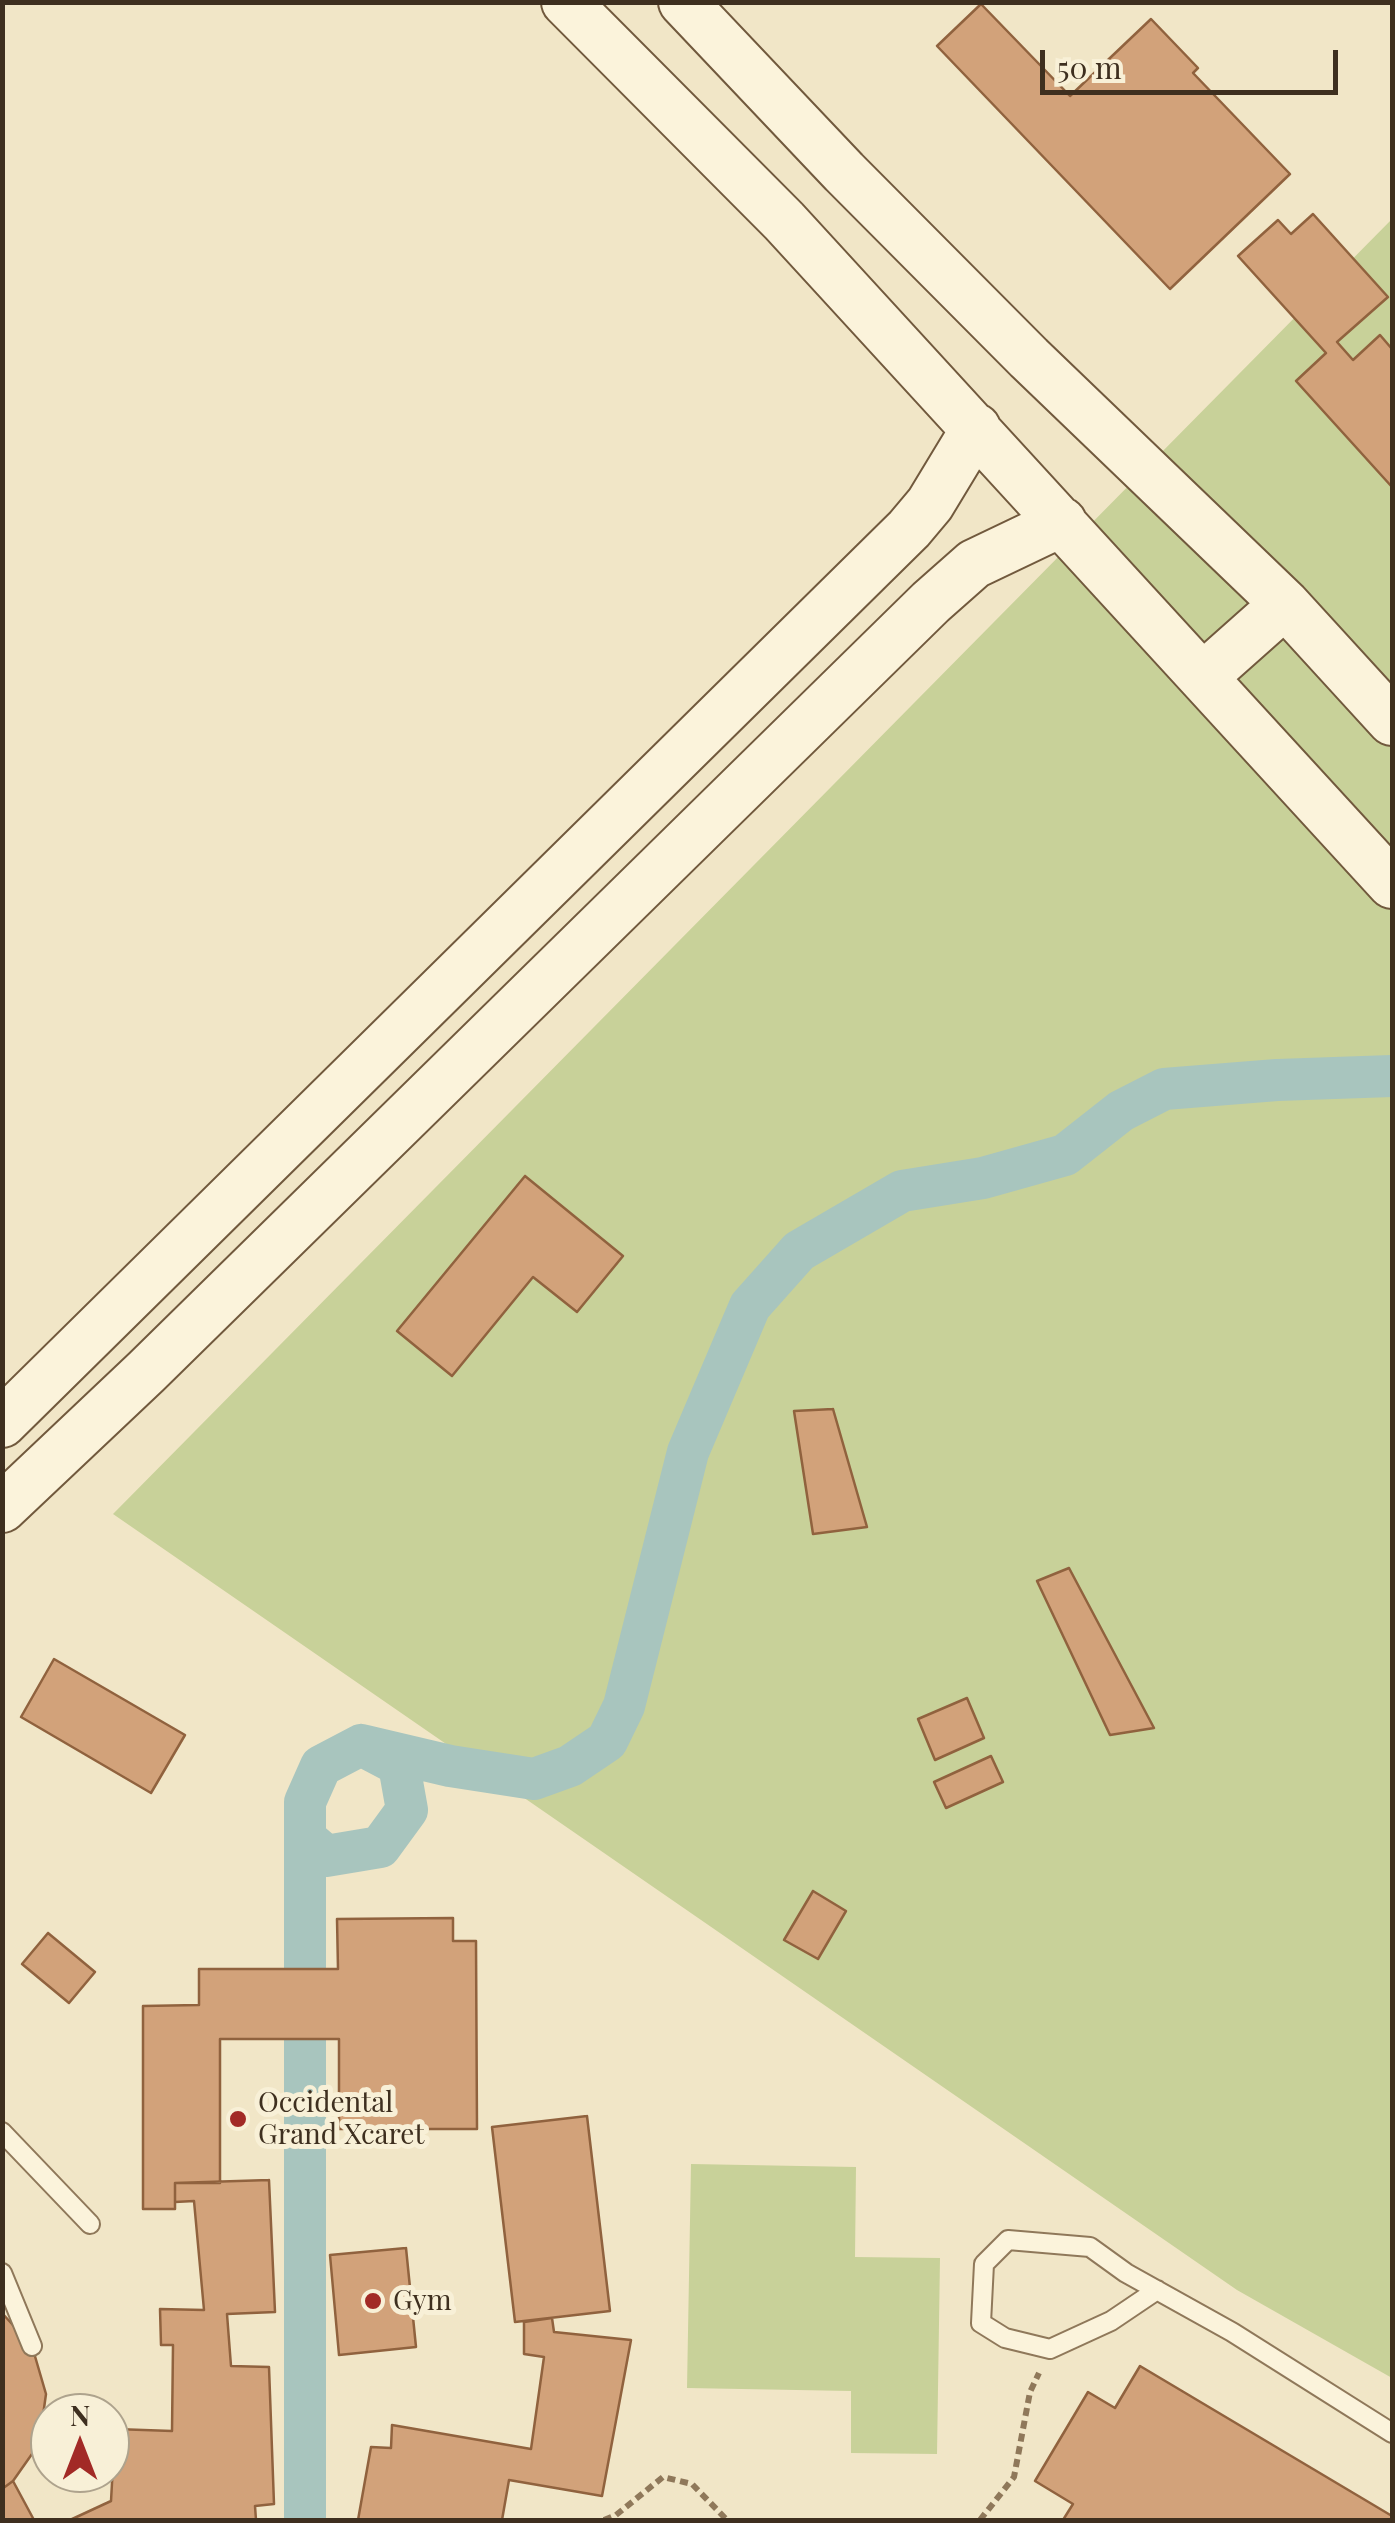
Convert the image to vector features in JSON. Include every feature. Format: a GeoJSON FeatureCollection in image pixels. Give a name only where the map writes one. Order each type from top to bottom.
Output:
{"type":"FeatureCollection","features":[{"type":"Feature","properties":{"kind":"street"},"geometry":{"type":"LineString","coordinates":[[566,2],[784,222],[1392,884]]}},
{"type":"Feature","properties":{"kind":"street"},"geometry":{"type":"LineString","coordinates":[[683,2],[844,172],[1029,358],[1285,604],[1392,720]]}},
{"type":"Feature","properties":{"kind":"street"},"geometry":{"type":"LineString","coordinates":[[784,222],[844,172]]}},
{"type":"Feature","properties":{"kind":"street"},"geometry":{"type":"LineString","coordinates":[[2,1424],[909,530],[930,504],[976,428]]}},
{"type":"Feature","properties":{"kind":"street"},"geometry":{"type":"LineString","coordinates":[[2,1508],[146,1372],[931,602],[974,564],[1062,522]]}},
{"type":"Feature","properties":{"kind":"street"},"geometry":{"type":"LineString","coordinates":[[1204,676],[1285,604]]}},
{"type":"Feature","properties":{"kind":"lane"},"geometry":{"type":"LineString","coordinates":[[2,2132],[90,2224]]}},
{"type":"Feature","properties":{"kind":"lane"},"geometry":{"type":"LineString","coordinates":[[1157,2290],[1111,2321],[1050,2349],[1005,2338],[981,2323],[984,2264],[1008,2240],[1090,2247],[1126,2273],[1157,2290],[1232,2332],[1392,2433]]}},
{"type":"Feature","properties":{"kind":"lane"},"geometry":{"type":"LineString","coordinates":[[2,2273],[32,2346]]}},
{"type":"Feature","properties":{"kind":"path"},"geometry":{"type":"LineString","coordinates":[[980,2520],[1014,2477],[1030,2392],[1050,2349]]}},
{"type":"Feature","properties":{"kind":"path"},"geometry":{"type":"LineString","coordinates":[[604,2520],[616,2515],[662,2477],[692,2484],[727,2520]]}},
{"type":"Feature","properties":{"kind":"green space"},"geometry":{"type":"Polygon","coordinates":[[[1392,219],[1392,2378],[1237,2290],[113,1514],[1392,219]]]}},
{"type":"Feature","properties":{"kind":"green space"},"geometry":{"type":"Polygon","coordinates":[[[691,2164],[856,2167],[855,2257],[940,2258],[937,2454],[851,2453],[851,2391],[687,2388],[691,2164]]]}},
{"type":"Feature","properties":{"kind":"building"},"geometry":{"type":"Polygon","coordinates":[[[981,4],[1070,96],[1151,19],[1198,68],[1193,73],[1290,174],[1170,289],[937,46],[981,4]]]}},
{"type":"Feature","properties":{"kind":"building"},"geometry":{"type":"Polygon","coordinates":[[[1313,214],[1388,297],[1337,342],[1353,360],[1380,335],[1392,349],[1392,487],[1296,381],[1326,353],[1238,256],[1278,220],[1291,234],[1313,214]]]}},
{"type":"Feature","properties":{"kind":"building"},"geometry":{"type":"Polygon","coordinates":[[[525,1176],[623,1256],[577,1312],[533,1277],[452,1376],[397,1331],[525,1176]]]}},
{"type":"Feature","properties":{"kind":"building"},"geometry":{"type":"Polygon","coordinates":[[[833,1409],[867,1527],[813,1534],[794,1411],[833,1409]]]}},
{"type":"Feature","properties":{"kind":"building"},"geometry":{"type":"Polygon","coordinates":[[[1069,1568],[1154,1728],[1110,1735],[1037,1581],[1069,1568]]]}},
{"type":"Feature","properties":{"kind":"building"},"geometry":{"type":"Polygon","coordinates":[[[54,1659],[185,1735],[151,1793],[21,1717],[54,1659]]]}},
{"type":"Feature","properties":{"kind":"building"},"geometry":{"type":"Polygon","coordinates":[[[967,1698],[984,1738],[935,1760],[918,1719],[967,1698]]]}},
{"type":"Feature","properties":{"kind":"building"},"geometry":{"type":"Polygon","coordinates":[[[991,1756],[1003,1782],[946,1808],[934,1782],[991,1756]]]}},
{"type":"Feature","properties":{"kind":"building"},"geometry":{"type":"Polygon","coordinates":[[[813,1891],[846,1911],[818,1959],[784,1940],[813,1891]]]}},
{"type":"Feature","properties":{"kind":"building"},"geometry":{"type":"Polygon","coordinates":[[[453,1918],[453,1941],[476,1941],[477,2129],[339,2129],[339,2039],[220,2039],[220,2183],[175,2183],[175,2209],[143,2209],[143,2006],[199,2005],[199,1969],[338,1969],[337,1919],[453,1918]]]}},
{"type":"Feature","properties":{"kind":"building"},"geometry":{"type":"Polygon","coordinates":[[[48,1933],[95,1972],[69,2003],[22,1964],[48,1933]]]}},
{"type":"Feature","properties":{"kind":"building"},"geometry":{"type":"Polygon","coordinates":[[[587,2116],[610,2311],[515,2322],[492,2127],[587,2116]]]}},
{"type":"Feature","properties":{"kind":"building"},"geometry":{"type":"Polygon","coordinates":[[[269,2180],[275,2312],[227,2314],[231,2366],[269,2367],[274,2504],[255,2506],[256,2520],[70,2520],[111,2501],[111,2493],[130,2493],[130,2430],[172,2431],[173,2345],[161,2345],[160,2309],[204,2310],[194,2201],[175,2202],[175,2183],[269,2180]]]}},
{"type":"Feature","properties":{"kind":"building","name":"Gym"},"geometry":{"type":"Polygon","coordinates":[[[406,2248],[416,2347],[339,2355],[330,2255],[406,2248]]]}},
{"type":"Feature","properties":{"kind":"building"},"geometry":{"type":"Polygon","coordinates":[[[2,2313],[32,2346],[46,2393],[30,2393],[30,2457],[13,2481],[2,2489],[2,2313]]]}},
{"type":"Feature","properties":{"kind":"building"},"geometry":{"type":"Polygon","coordinates":[[[552,2318],[554,2332],[631,2340],[602,2496],[509,2480],[502,2520],[358,2520],[371,2447],[391,2448],[392,2425],[531,2449],[544,2357],[524,2354],[524,2322],[552,2318]]]}},
{"type":"Feature","properties":{"kind":"building"},"geometry":{"type":"Polygon","coordinates":[[[1140,2366],[1392,2516],[1392,2520],[1063,2520],[1073,2504],[1035,2481],[1088,2392],[1115,2408],[1140,2366]]]}},
{"type":"Feature","properties":{"kind":"building"},"geometry":{"type":"Polygon","coordinates":[[[13,2481],[34,2520],[2,2520],[2,2489],[13,2481]]]}},
{"type":"Feature","properties":{"kind":"waterway"},"geometry":{"type":"LineString","coordinates":[[361,1745],[450,1766],[534,1779],[570,1766],[607,1741],[624,1706],[688,1452],[750,1306],[799,1251],[902,1191],[983,1178],[1065,1155],[1121,1111],[1164,1089],[1392,1076]]}},
{"type":"Feature","properties":{"kind":"waterway"},"geometry":{"type":"LineString","coordinates":[[305,1838],[326,1856],[380,1847],[407,1810],[399,1765],[361,1745],[321,1766],[305,1802],[305,2520]]}},
{"type":"Feature","properties":{"kind":"place","name":"Occidental Grand Xcaret"},"geometry":{"type":"Point","coordinates":[238,2119]}},
{"type":"Feature","properties":{"kind":"place","name":"Gym"},"geometry":{"type":"Point","coordinates":[373,2301]}}]}
